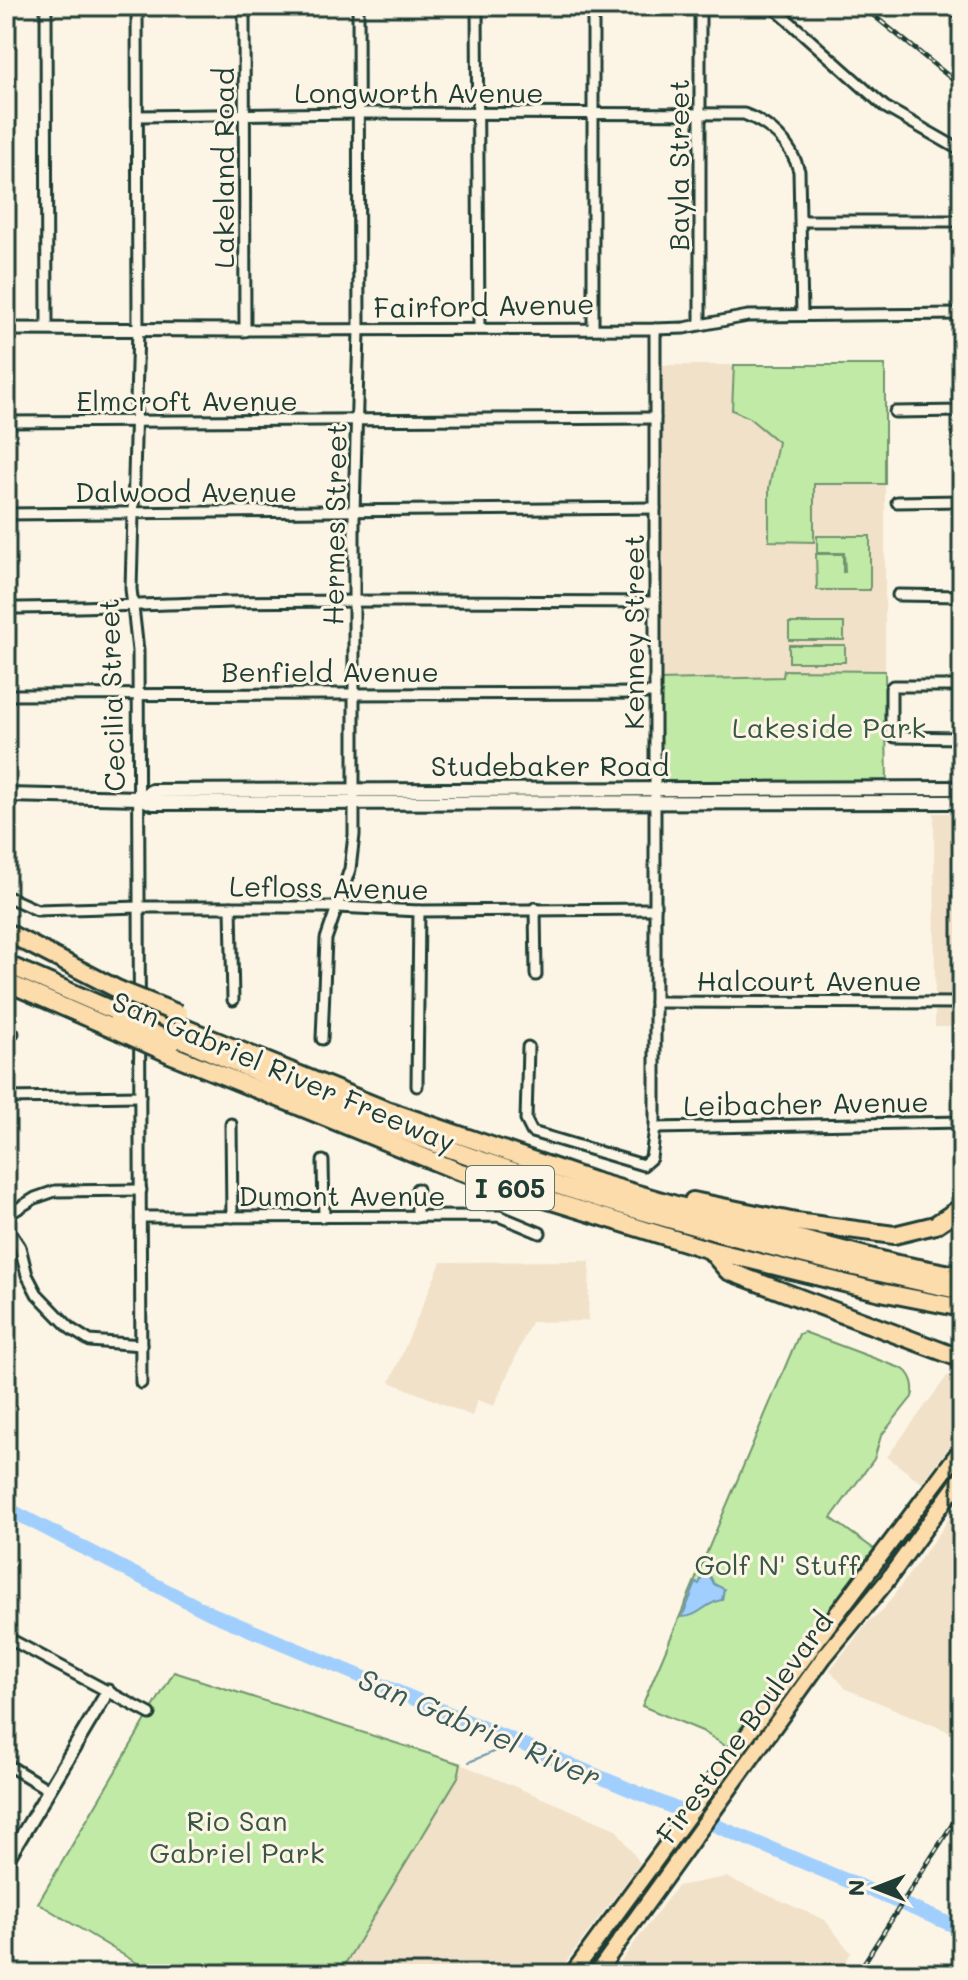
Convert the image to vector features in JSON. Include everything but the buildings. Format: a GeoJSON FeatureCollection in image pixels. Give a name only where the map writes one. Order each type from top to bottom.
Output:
{"type":"FeatureCollection","features":[{"type":"Feature","properties":{"kind":"highway"},"geometry":{"type":"LineString","coordinates":[[6,932],[119,1011]]}},
{"type":"Feature","properties":{"kind":"highway","name":"San Gabriel River Freeway"},"geometry":{"type":"LineString","coordinates":[[6,954],[119,1011],[172,1048],[458,1171],[710,1250],[881,1292],[962,1308]]}},
{"type":"Feature","properties":{"kind":"highway"},"geometry":{"type":"LineString","coordinates":[[6,964],[119,1011]]}},
{"type":"Feature","properties":{"kind":"highway"},"geometry":{"type":"LineString","coordinates":[[6,970],[119,1011],[179,1014],[281,1067]]}},
{"type":"Feature","properties":{"kind":"highway","name":"San Gabriel River Freeway"},"geometry":{"type":"LineString","coordinates":[[6,982],[160,1024],[281,1067],[381,1108],[593,1181],[893,1263],[962,1276]]}},
{"type":"Feature","properties":{"kind":"highway"},"geometry":{"type":"LineString","coordinates":[[160,1024],[343,1108],[502,1167],[742,1240],[962,1293]]}},
{"type":"Feature","properties":{"kind":"highway"},"geometry":{"type":"LineString","coordinates":[[172,1048],[400,1137],[526,1181],[740,1245],[885,1280],[962,1293]]}},
{"type":"Feature","properties":{"kind":"highway"},"geometry":{"type":"LineString","coordinates":[[593,1181],[796,1222],[894,1235],[935,1225],[962,1207]]}},
{"type":"Feature","properties":{"kind":"highway"},"geometry":{"type":"LineString","coordinates":[[710,1250],[728,1271],[962,1359]]}},
{"type":"Feature","properties":{"kind":"main road","name":"Studebaker Road"},"geometry":{"type":"LineString","coordinates":[[655,796],[962,788]]}},
{"type":"Feature","properties":{"kind":"main road","name":"Studebaker Road"},"geometry":{"type":"LineString","coordinates":[[6,795],[140,798],[152,791],[962,802]]}},
{"type":"Feature","properties":{"kind":"main road","name":"Firestone Boulevard"},"geometry":{"type":"LineString","coordinates":[[572,1974],[962,1448]]}},
{"type":"Feature","properties":{"kind":"main road","name":"Firestone Boulevard"},"geometry":{"type":"LineString","coordinates":[[624,1903],[623,1918],[618,1928],[596,1958],[595,1968],[598,1972],[824,1657],[886,1582],[962,1477]]}},
{"type":"Feature","properties":{"kind":"main road"},"geometry":{"type":"LineString","coordinates":[[824,1657],[828,1643],[857,1603],[854,1591]]}},
{"type":"Feature","properties":{"kind":"street"},"geometry":{"type":"LineString","coordinates":[[46,6],[47,329]]}},
{"type":"Feature","properties":{"kind":"street","name":"Cecilia Street"},"geometry":{"type":"LineString","coordinates":[[137,6],[138,328],[132,514],[140,798],[141,1383]]}},
{"type":"Feature","properties":{"kind":"street","name":"Lakeland Road"},"geometry":{"type":"LineString","coordinates":[[244,6],[245,330]]}},
{"type":"Feature","properties":{"kind":"street","name":"Hermes Street"},"geometry":{"type":"LineString","coordinates":[[322,1039],[326,939],[350,869],[354,835],[354,512],[359,331],[358,6]]}},
{"type":"Feature","properties":{"kind":"street"},"geometry":{"type":"LineString","coordinates":[[477,6],[479,328]]}},
{"type":"Feature","properties":{"kind":"street"},"geometry":{"type":"LineString","coordinates":[[593,6],[593,328]]}},
{"type":"Feature","properties":{"kind":"street","name":"Bayla Street"},"geometry":{"type":"LineString","coordinates":[[700,6],[700,323]]}},
{"type":"Feature","properties":{"kind":"street"},"geometry":{"type":"LineString","coordinates":[[772,6],[885,107],[962,151]]}},
{"type":"Feature","properties":{"kind":"street"},"geometry":{"type":"LineString","coordinates":[[950,6],[962,15]]}},
{"type":"Feature","properties":{"kind":"street","name":"Longworth Avenue"},"geometry":{"type":"LineString","coordinates":[[138,116],[744,114],[765,124],[791,150],[799,171],[801,221]]}},
{"type":"Feature","properties":{"kind":"street"},"geometry":{"type":"LineString","coordinates":[[802,315],[801,221],[962,221]]}},
{"type":"Feature","properties":{"kind":"street","name":"Fairford Avenue"},"geometry":{"type":"LineString","coordinates":[[6,329],[655,329],[684,328],[748,316],[962,314]]}},
{"type":"Feature","properties":{"kind":"street","name":"Kenney Street"},"geometry":{"type":"LineString","coordinates":[[655,329],[655,1128]]}},
{"type":"Feature","properties":{"kind":"street"},"geometry":{"type":"LineString","coordinates":[[895,412],[962,411]]}},
{"type":"Feature","properties":{"kind":"street","name":"Elmcroft Avenue"},"geometry":{"type":"LineString","coordinates":[[6,422],[655,418]]}},
{"type":"Feature","properties":{"kind":"street"},"geometry":{"type":"LineString","coordinates":[[897,502],[962,501]]}},
{"type":"Feature","properties":{"kind":"street","name":"Dalwood Avenue"},"geometry":{"type":"LineString","coordinates":[[6,514],[655,508]]}},
{"type":"Feature","properties":{"kind":"street"},"geometry":{"type":"LineString","coordinates":[[898,595],[962,596]]}},
{"type":"Feature","properties":{"kind":"street"},"geometry":{"type":"LineString","coordinates":[[6,608],[354,601],[655,602]]}},
{"type":"Feature","properties":{"kind":"street"},"geometry":{"type":"LineString","coordinates":[[962,686],[893,686],[891,735],[962,738]]}},
{"type":"Feature","properties":{"kind":"street","name":"Benfield Avenue"},"geometry":{"type":"LineString","coordinates":[[6,695],[655,693]]}},
{"type":"Feature","properties":{"kind":"street","name":"Lefloss Avenue"},"geometry":{"type":"LineString","coordinates":[[6,896],[37,910],[140,907],[337,907],[419,911],[655,909]]}},
{"type":"Feature","properties":{"kind":"street"},"geometry":{"type":"LineString","coordinates":[[231,907],[233,1000]]}},
{"type":"Feature","properties":{"kind":"street"},"geometry":{"type":"LineString","coordinates":[[535,908],[536,975]]}},
{"type":"Feature","properties":{"kind":"street"},"geometry":{"type":"LineString","coordinates":[[417,1086],[419,911]]}},
{"type":"Feature","properties":{"kind":"street","name":"Halcourt Avenue"},"geometry":{"type":"LineString","coordinates":[[655,1002],[962,1003]]}},
{"type":"Feature","properties":{"kind":"street","name":"Leibacher Avenue"},"geometry":{"type":"LineString","coordinates":[[528,1047],[526,1120],[532,1132],[643,1165],[651,1158],[655,1128],[962,1122]]}},
{"type":"Feature","properties":{"kind":"street"},"geometry":{"type":"LineString","coordinates":[[6,1098],[140,1096]]}},
{"type":"Feature","properties":{"kind":"street"},"geometry":{"type":"LineString","coordinates":[[231,1124],[232,1217]]}},
{"type":"Feature","properties":{"kind":"street"},"geometry":{"type":"LineString","coordinates":[[323,1161],[324,1217]]}},
{"type":"Feature","properties":{"kind":"street"},"geometry":{"type":"LineString","coordinates":[[417,1189],[417,1217]]}},
{"type":"Feature","properties":{"kind":"street"},"geometry":{"type":"LineString","coordinates":[[6,1216],[35,1198],[55,1191],[141,1190]]}},
{"type":"Feature","properties":{"kind":"street","name":"Dumont Avenue"},"geometry":{"type":"LineString","coordinates":[[141,1217],[499,1216],[540,1233]]}},
{"type":"Feature","properties":{"kind":"street"},"geometry":{"type":"LineString","coordinates":[[6,1226],[20,1247],[27,1275],[37,1294],[71,1329],[90,1341],[141,1345]]}},
{"type":"Feature","properties":{"kind":"street"},"geometry":{"type":"LineString","coordinates":[[6,1637],[150,1714]]}},
{"type":"Feature","properties":{"kind":"street"},"geometry":{"type":"LineString","coordinates":[[6,1862],[108,1691]]}},
{"type":"Feature","properties":{"kind":"street"},"geometry":{"type":"LineString","coordinates":[[6,1764],[49,1790]]}},
{"type":"Feature","properties":{"kind":"shaded area"},"geometry":{"type":"Polygon","coordinates":[[[658,365],[885,365],[885,671],[784,670],[784,677],[659,680],[658,365]]]}},
{"type":"Feature","properties":{"kind":"shaded area"},"geometry":{"type":"Polygon","coordinates":[[[934,813],[962,813],[962,1027],[935,1027],[934,813]]]}},
{"type":"Feature","properties":{"kind":"shaded area"},"geometry":{"type":"Polygon","coordinates":[[[590,1261],[588,1321],[531,1322],[494,1406],[477,1400],[472,1416],[390,1382],[441,1262],[590,1261]]]}},
{"type":"Feature","properties":{"kind":"shaded area"},"geometry":{"type":"Polygon","coordinates":[[[948,1375],[962,1391],[962,1430],[922,1483],[887,1457],[948,1375]]]}},
{"type":"Feature","properties":{"kind":"shaded area"},"geometry":{"type":"Polygon","coordinates":[[[962,1495],[962,1737],[846,1689],[830,1670],[870,1620],[882,1611],[943,1528],[962,1495]]]}},
{"type":"Feature","properties":{"kind":"shaded area"},"geometry":{"type":"Polygon","coordinates":[[[461,1764],[616,1829],[640,1863],[557,1974],[339,1974],[458,1777],[461,1764]]]}},
{"type":"Feature","properties":{"kind":"shaded area"},"geometry":{"type":"Polygon","coordinates":[[[726,1877],[825,1920],[851,1953],[838,1974],[611,1974],[677,1886],[726,1877]]]}},
{"type":"Feature","properties":{"kind":"green space"},"geometry":{"type":"Polygon","coordinates":[[[734,365],[885,365],[885,484],[814,484],[814,542],[769,541],[769,488],[778,442],[748,417],[732,410],[734,365]]]}},
{"type":"Feature","properties":{"kind":"green space"},"geometry":{"type":"Polygon","coordinates":[[[817,536],[870,536],[870,590],[817,590],[816,554],[843,554],[845,572],[844,553],[817,553],[817,536]]]}},
{"type":"Feature","properties":{"kind":"green space"},"geometry":{"type":"Polygon","coordinates":[[[789,623],[844,623],[844,640],[789,640],[789,623]]]}},
{"type":"Feature","properties":{"kind":"green space"},"geometry":{"type":"Polygon","coordinates":[[[789,645],[845,645],[845,662],[789,662],[789,645]]]}},
{"type":"Feature","properties":{"kind":"green space","name":"Lakeside Park"},"geometry":{"type":"Polygon","coordinates":[[[784,670],[885,671],[887,783],[659,783],[659,680],[783,677],[784,670]]]}},
{"type":"Feature","properties":{"kind":"green space","name":"Golf N' Stuff"},"geometry":{"type":"Polygon","coordinates":[[[804,1332],[903,1369],[911,1378],[913,1393],[881,1436],[874,1459],[831,1518],[874,1549],[727,1747],[702,1731],[642,1706],[799,1334],[804,1332]]]}},
{"type":"Feature","properties":{"kind":"green space","name":"Rio San Gabriel Park"},"geometry":{"type":"Polygon","coordinates":[[[174,1672],[461,1764],[458,1777],[339,1974],[155,1974],[38,1903],[174,1672]]]}},
{"type":"Feature","properties":{"kind":"water"},"geometry":{"type":"Polygon","coordinates":[[[709,1574],[714,1584],[724,1589],[722,1600],[693,1615],[682,1617],[696,1583],[699,1584],[703,1575],[709,1574]]]}},
{"type":"Feature","properties":{"kind":"waterway","name":"San Gabriel River"},"geometry":{"type":"LineString","coordinates":[[6,1508],[210,1613],[962,1929]]}},
{"type":"Feature","properties":{"kind":"waterway"},"geometry":{"type":"LineString","coordinates":[[469,1762],[517,1742]]}},
{"type":"Feature","properties":{"kind":"railway"},"geometry":{"type":"LineString","coordinates":[[862,6],[962,87]]}},
{"type":"Feature","properties":{"kind":"railway"},"geometry":{"type":"LineString","coordinates":[[857,1974],[962,1809]]}}]}
